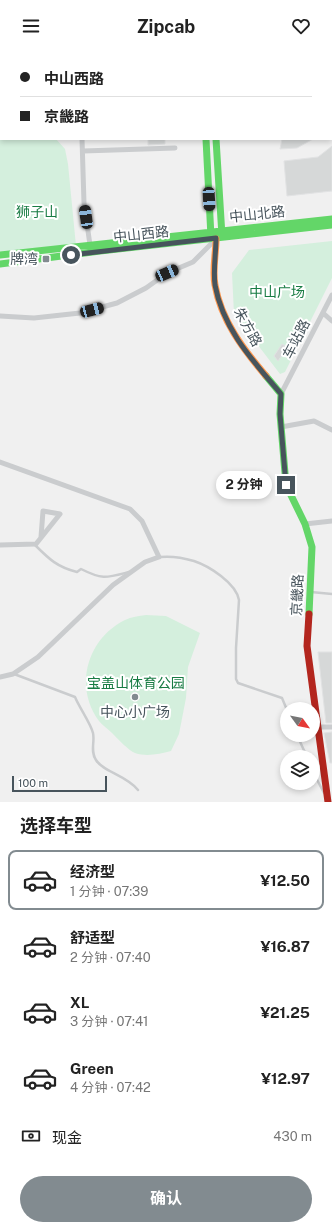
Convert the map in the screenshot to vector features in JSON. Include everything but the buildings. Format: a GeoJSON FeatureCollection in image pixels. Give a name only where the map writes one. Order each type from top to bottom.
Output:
{"type":"FeatureCollection","features":[{"type":"Feature","properties":{"kind":"main road","name":"朱方路"},"geometry":{"type":"LineString","coordinates":[[206,140],[216,236]]}},
{"type":"Feature","properties":{"kind":"main road","name":"朱方路"},"geometry":{"type":"LineString","coordinates":[[216,140],[215,284],[226,321],[247,353],[281,394]]}},
{"type":"Feature","properties":{"kind":"main road","name":"中山北路"},"geometry":{"type":"LineString","coordinates":[[90,245],[216,236],[332,219]]}},
{"type":"Feature","properties":{"kind":"main road","name":"中山北路"},"geometry":{"type":"LineString","coordinates":[[285,231],[332,225]]}},
{"type":"Feature","properties":{"kind":"main road","name":"中山西路"},"geometry":{"type":"LineString","coordinates":[[0,264],[216,236],[285,231]]}},
{"type":"Feature","properties":{"kind":"main road"},"geometry":{"type":"LineString","coordinates":[[0,255],[90,245]]}},
{"type":"Feature","properties":{"kind":"main road","name":"京畿路"},"geometry":{"type":"LineString","coordinates":[[281,394],[286,485],[305,524],[312,547],[307,646],[315,702]]}},
{"type":"Feature","properties":{"kind":"main road","name":"京畿路"},"geometry":{"type":"LineString","coordinates":[[320,742],[328,801]]}},
{"type":"Feature","properties":{"kind":"street"},"geometry":{"type":"LineString","coordinates":[[82,140],[84,203],[90,245]]}},
{"type":"Feature","properties":{"kind":"street"},"geometry":{"type":"LineString","coordinates":[[83,151],[175,148]]}},
{"type":"Feature","properties":{"kind":"street"},"geometry":{"type":"LineString","coordinates":[[0,316],[34,318],[80,313],[116,303],[146,288],[167,273],[194,262],[216,236]]}},
{"type":"Feature","properties":{"kind":"street","name":"车站路"},"geometry":{"type":"LineString","coordinates":[[281,394],[332,296]]}},
{"type":"Feature","properties":{"kind":"street"},"geometry":{"type":"LineString","coordinates":[[323,313],[332,321]]}},
{"type":"Feature","properties":{"kind":"street"},"geometry":{"type":"LineString","coordinates":[[282,427],[314,420],[332,430]]}},
{"type":"Feature","properties":{"kind":"street"},"geometry":{"type":"LineString","coordinates":[[0,462],[130,509],[142,521],[159,557],[145,562],[132,571],[91,605],[38,657],[13,674],[0,677]]}},
{"type":"Feature","properties":{"kind":"street"},"geometry":{"type":"LineString","coordinates":[[0,545],[34,544],[41,537],[60,514],[43,511],[41,537]]}},
{"type":"Feature","properties":{"kind":"street"},"geometry":{"type":"LineString","coordinates":[[305,524],[332,521]]}},
{"type":"Feature","properties":{"kind":"street"},"geometry":{"type":"LineString","coordinates":[[320,727],[332,727]]}},
{"type":"Feature","properties":{"kind":"lane"},"geometry":{"type":"LineString","coordinates":[[34,544],[50,560],[64,568],[77,572],[81,568],[97,577],[106,578],[132,571]]}},
{"type":"Feature","properties":{"kind":"lane"},"geometry":{"type":"LineString","coordinates":[[159,557],[192,561],[202,565],[213,571],[234,588],[239,595],[240,600],[236,648],[236,679],[238,683],[282,698],[284,702]]}},
{"type":"Feature","properties":{"kind":"lane"},"geometry":{"type":"LineString","coordinates":[[310,592],[332,594]]}},
{"type":"Feature","properties":{"kind":"lane"},"geometry":{"type":"LineString","coordinates":[[13,674],[75,697],[93,734],[93,754],[96,761],[102,766],[132,782],[138,790]]}},
{"type":"Feature","properties":{"kind":"lane"},"geometry":{"type":"LineString","coordinates":[[320,786],[328,801]]}},
{"type":"Feature","properties":{"kind":"green space","name":"狮子山"},"geometry":{"type":"Polygon","coordinates":[[[0,140],[57,140],[65,149],[68,164],[76,246],[0,252],[0,140]]]}},
{"type":"Feature","properties":{"kind":"green space","name":"中山广场"},"geometry":{"type":"Polygon","coordinates":[[[332,241],[332,278],[285,372],[280,374],[234,314],[232,273],[249,250],[332,241]]]}},
{"type":"Feature","properties":{"kind":"green space","name":"宝盖山体育公园"},"geometry":{"type":"Polygon","coordinates":[[[146,615],[166,616],[200,633],[188,667],[186,698],[179,734],[171,751],[148,755],[132,752],[99,721],[91,707],[87,693],[86,678],[88,664],[102,638],[112,628],[125,620],[132,617],[146,615]]]}},
{"type":"Feature","properties":{"kind":"traffic: fast"},"geometry":{"type":"LineString","coordinates":[[206,140],[211,237]]}},
{"type":"Feature","properties":{"kind":"traffic: fast"},"geometry":{"type":"LineString","coordinates":[[216,140],[222,236]]}},
{"type":"Feature","properties":{"kind":"traffic: fast"},"geometry":{"type":"LineString","coordinates":[[0,255],[332,219]]}},
{"type":"Feature","properties":{"kind":"traffic: fast"},"geometry":{"type":"LineString","coordinates":[[0,264],[100,251],[332,225]]}},
{"type":"Feature","properties":{"kind":"traffic: fast"},"geometry":{"type":"LineString","coordinates":[[266,376],[281,394],[280,414],[286,485],[305,524],[312,547],[309,614]]}},
{"type":"Feature","properties":{"kind":"traffic: slow"},"geometry":{"type":"LineString","coordinates":[[216,239],[214,279],[222,310],[241,345],[266,376]]}},
{"type":"Feature","properties":{"kind":"traffic: jam"},"geometry":{"type":"LineString","coordinates":[[309,614],[307,646],[328,802]]}},
{"type":"Feature","properties":{"kind":"place","name":"牌湾"},"geometry":{"type":"Point","coordinates":[46,259]}},
{"type":"Feature","properties":{"kind":"place","name":"中心小广场"},"geometry":{"type":"Point","coordinates":[135,697]}},
{"type":"Feature","properties":{"kind":"route"},"geometry":{"type":"LineString","coordinates":[[71,255],[216,238],[215,284],[226,321],[247,353],[281,394],[280,414],[286,485]]}}]}
